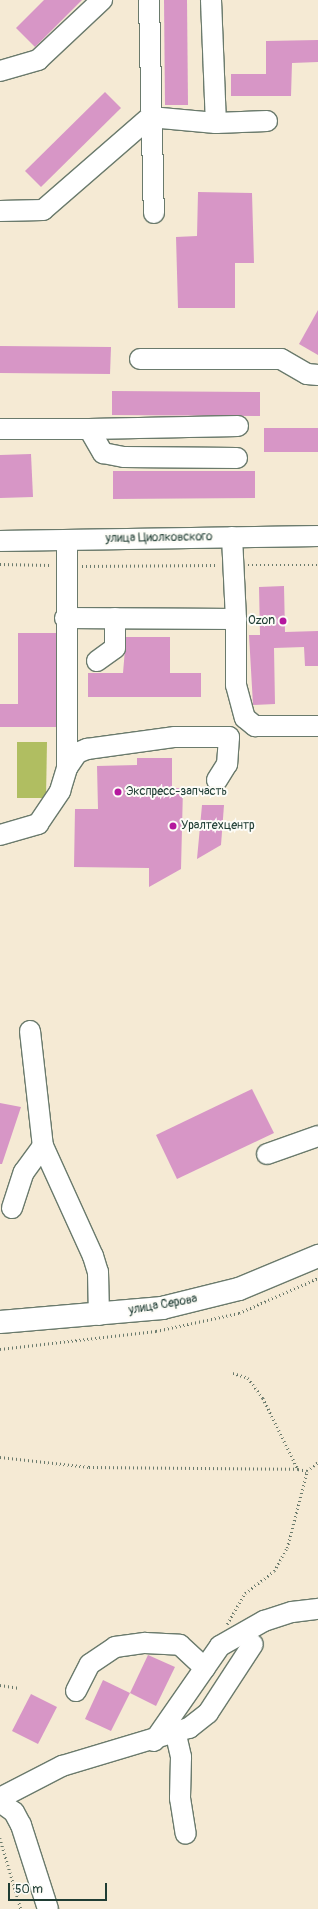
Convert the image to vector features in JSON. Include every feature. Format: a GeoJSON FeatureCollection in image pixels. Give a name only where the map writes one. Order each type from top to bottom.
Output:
{"type":"FeatureCollection","features":[{"type":"Feature","properties":{"kind":"main road","name":"улица Серова"},"geometry":{"type":"LineString","coordinates":[[0,1322],[99,1315],[162,1308],[239,1289],[318,1256]]}},
{"type":"Feature","properties":{"kind":"street"},"geometry":{"type":"LineString","coordinates":[[0,71],[38,60],[102,0]]}},
{"type":"Feature","properties":{"kind":"street"},"geometry":{"type":"LineString","coordinates":[[149,0],[150,117],[154,212]]}},
{"type":"Feature","properties":{"kind":"street"},"geometry":{"type":"LineString","coordinates":[[211,0],[216,123]]}},
{"type":"Feature","properties":{"kind":"street"},"geometry":{"type":"LineString","coordinates":[[0,211],[43,210],[150,117],[216,123],[267,120]]}},
{"type":"Feature","properties":{"kind":"street"},"geometry":{"type":"LineString","coordinates":[[140,359],[281,359],[307,374],[318,375]]}},
{"type":"Feature","properties":{"kind":"street"},"geometry":{"type":"LineString","coordinates":[[0,429],[238,426]]}},
{"type":"Feature","properties":{"kind":"street"},"geometry":{"type":"LineString","coordinates":[[89,429],[103,453],[124,457],[237,458]]}},
{"type":"Feature","properties":{"kind":"street","name":"улица Циолковского"},"geometry":{"type":"LineString","coordinates":[[0,541],[318,536]]}},
{"type":"Feature","properties":{"kind":"street"},"geometry":{"type":"LineString","coordinates":[[232,537],[236,619],[236,685],[245,718],[255,726],[318,726]]}},
{"type":"Feature","properties":{"kind":"street"},"geometry":{"type":"LineString","coordinates":[[66,540],[68,566],[65,618],[67,768]]}},
{"type":"Feature","properties":{"kind":"street"},"geometry":{"type":"LineString","coordinates":[[65,618],[236,619]]}},
{"type":"Feature","properties":{"kind":"street"},"geometry":{"type":"LineString","coordinates":[[98,661],[115,648],[115,618]]}},
{"type":"Feature","properties":{"kind":"street"},"geometry":{"type":"LineString","coordinates":[[217,780],[227,764],[229,737],[245,718]]}},
{"type":"Feature","properties":{"kind":"street"},"geometry":{"type":"LineString","coordinates":[[0,835],[38,824],[60,791],[67,768],[77,753],[87,749],[175,737],[229,737]]}},
{"type":"Feature","properties":{"kind":"street"},"geometry":{"type":"LineString","coordinates":[[30,1031],[43,1146],[93,1256],[98,1272],[99,1315]]}},
{"type":"Feature","properties":{"kind":"street"},"geometry":{"type":"LineString","coordinates":[[267,1154],[318,1136]]}},
{"type":"Feature","properties":{"kind":"street"},"geometry":{"type":"LineString","coordinates":[[12,1208],[24,1172],[43,1146]]}},
{"type":"Feature","properties":{"kind":"street"},"geometry":{"type":"LineString","coordinates":[[154,1741],[220,1646],[264,1621],[292,1612],[318,1609]]}},
{"type":"Feature","properties":{"kind":"street"},"geometry":{"type":"LineString","coordinates":[[76,1691],[90,1664],[115,1647],[144,1643],[180,1645],[205,1668]]}},
{"type":"Feature","properties":{"kind":"street"},"geometry":{"type":"LineString","coordinates":[[0,1798],[62,1766],[176,1735],[208,1713],[253,1644]]}},
{"type":"Feature","properties":{"kind":"street"},"geometry":{"type":"LineString","coordinates":[[176,1735],[181,1757],[180,1798],[186,1834]]}},
{"type":"Feature","properties":{"kind":"street"},"geometry":{"type":"LineString","coordinates":[[0,1802],[14,1812],[21,1825],[48,1909]]}},
{"type":"Feature","properties":{"kind":"path"},"geometry":{"type":"LineString","coordinates":[[0,564],[68,566],[318,565]]}},
{"type":"Feature","properties":{"kind":"path"},"geometry":{"type":"LineString","coordinates":[[233,1373],[248,1378],[263,1398],[298,1469]]}},
{"type":"Feature","properties":{"kind":"path"},"geometry":{"type":"LineString","coordinates":[[0,1457],[89,1467],[298,1469],[307,1472]]}},
{"type":"Feature","properties":{"kind":"path"},"geometry":{"type":"LineString","coordinates":[[220,1646],[228,1621],[245,1593],[274,1571],[287,1548],[307,1472],[318,1462]]}},
{"type":"Feature","properties":{"kind":"path"},"geometry":{"type":"LineString","coordinates":[[0,1685],[18,1688]]}},
{"type":"Feature","properties":{"kind":"path"},"geometry":{"type":"LineString","coordinates":[[0,1838],[22,1909]]}},
{"type":"Feature","properties":{"kind":"green space"},"geometry":{"type":"Polygon","coordinates":[[[17,742],[47,742],[46,798],[17,798],[17,742]]]}},
{"type":"Feature","properties":{"kind":"building"},"geometry":{"type":"Polygon","coordinates":[[[44,0],[82,0],[35,47],[16,28],[44,0]]]}},
{"type":"Feature","properties":{"kind":"building"},"geometry":{"type":"Polygon","coordinates":[[[164,0],[187,0],[188,105],[165,105],[164,0]]]}},
{"type":"Feature","properties":{"kind":"building"},"geometry":{"type":"Polygon","coordinates":[[[318,40],[318,62],[292,63],[291,96],[231,96],[231,74],[266,74],[266,41],[318,40]]]}},
{"type":"Feature","properties":{"kind":"building"},"geometry":{"type":"Polygon","coordinates":[[[105,92],[121,108],[41,187],[25,171],[105,92]]]}},
{"type":"Feature","properties":{"kind":"building"},"geometry":{"type":"Polygon","coordinates":[[[198,192],[252,193],[254,263],[235,263],[235,308],[178,308],[176,237],[197,236],[198,192]]]}},
{"type":"Feature","properties":{"kind":"building"},"geometry":{"type":"Polygon","coordinates":[[[318,310],[318,355],[299,344],[318,310]]]}},
{"type":"Feature","properties":{"kind":"building"},"geometry":{"type":"Polygon","coordinates":[[[0,346],[111,347],[110,374],[0,373],[0,346]]]}},
{"type":"Feature","properties":{"kind":"building"},"geometry":{"type":"Polygon","coordinates":[[[112,391],[260,392],[260,416],[112,415],[112,391]]]}},
{"type":"Feature","properties":{"kind":"building"},"geometry":{"type":"Polygon","coordinates":[[[264,428],[318,428],[318,452],[264,452],[264,428]]]}},
{"type":"Feature","properties":{"kind":"building"},"geometry":{"type":"Polygon","coordinates":[[[31,454],[33,497],[0,498],[0,455],[31,454]]]}},
{"type":"Feature","properties":{"kind":"building"},"geometry":{"type":"Polygon","coordinates":[[[113,471],[255,471],[255,498],[113,499],[113,471]]]}},
{"type":"Feature","properties":{"kind":"building"},"geometry":{"type":"Polygon","coordinates":[[[284,586],[285,632],[318,631],[318,666],[305,666],[304,647],[274,648],[275,704],[253,705],[249,635],[260,635],[259,587],[284,586]]]}},
{"type":"Feature","properties":{"kind":"building"},"geometry":{"type":"Polygon","coordinates":[[[18,633],[56,633],[56,727],[0,727],[0,704],[18,704],[18,633]]]}},
{"type":"Feature","properties":{"kind":"building"},"geometry":{"type":"Polygon","coordinates":[[[126,637],[170,637],[170,673],[201,673],[201,697],[88,697],[88,673],[123,673],[126,637]]]}},
{"type":"Feature","properties":{"kind":"building"},"geometry":{"type":"Polygon","coordinates":[[[137,758],[172,758],[172,788],[183,788],[181,869],[149,887],[149,868],[74,867],[75,809],[98,809],[97,766],[137,765],[137,758]]]}},
{"type":"Feature","properties":{"kind":"building"},"geometry":{"type":"Polygon","coordinates":[[[202,805],[224,805],[221,845],[197,859],[202,805]]]}},
{"type":"Feature","properties":{"kind":"building"},"geometry":{"type":"Polygon","coordinates":[[[252,1089],[274,1133],[177,1179],[156,1135],[252,1089]]]}},
{"type":"Feature","properties":{"kind":"building"},"geometry":{"type":"Polygon","coordinates":[[[0,1103],[21,1107],[2,1164],[0,1164],[0,1103]]]}},
{"type":"Feature","properties":{"kind":"building"},"geometry":{"type":"Polygon","coordinates":[[[148,1655],[175,1667],[156,1706],[130,1693],[148,1655]]]}},
{"type":"Feature","properties":{"kind":"building"},"geometry":{"type":"Polygon","coordinates":[[[103,1680],[130,1693],[111,1731],[85,1719],[103,1680]]]}},
{"type":"Feature","properties":{"kind":"building"},"geometry":{"type":"Polygon","coordinates":[[[31,1694],[57,1707],[38,1744],[12,1731],[31,1694]]]}},
{"type":"Feature","properties":{"kind":"place","name":"Ozon"},"geometry":{"type":"Point","coordinates":[283,621]}},
{"type":"Feature","properties":{"kind":"place","name":"Экспресс-запчасть"},"geometry":{"type":"Point","coordinates":[118,792]}},
{"type":"Feature","properties":{"kind":"place","name":"Уралтехцентр"},"geometry":{"type":"Point","coordinates":[173,826]}}]}
